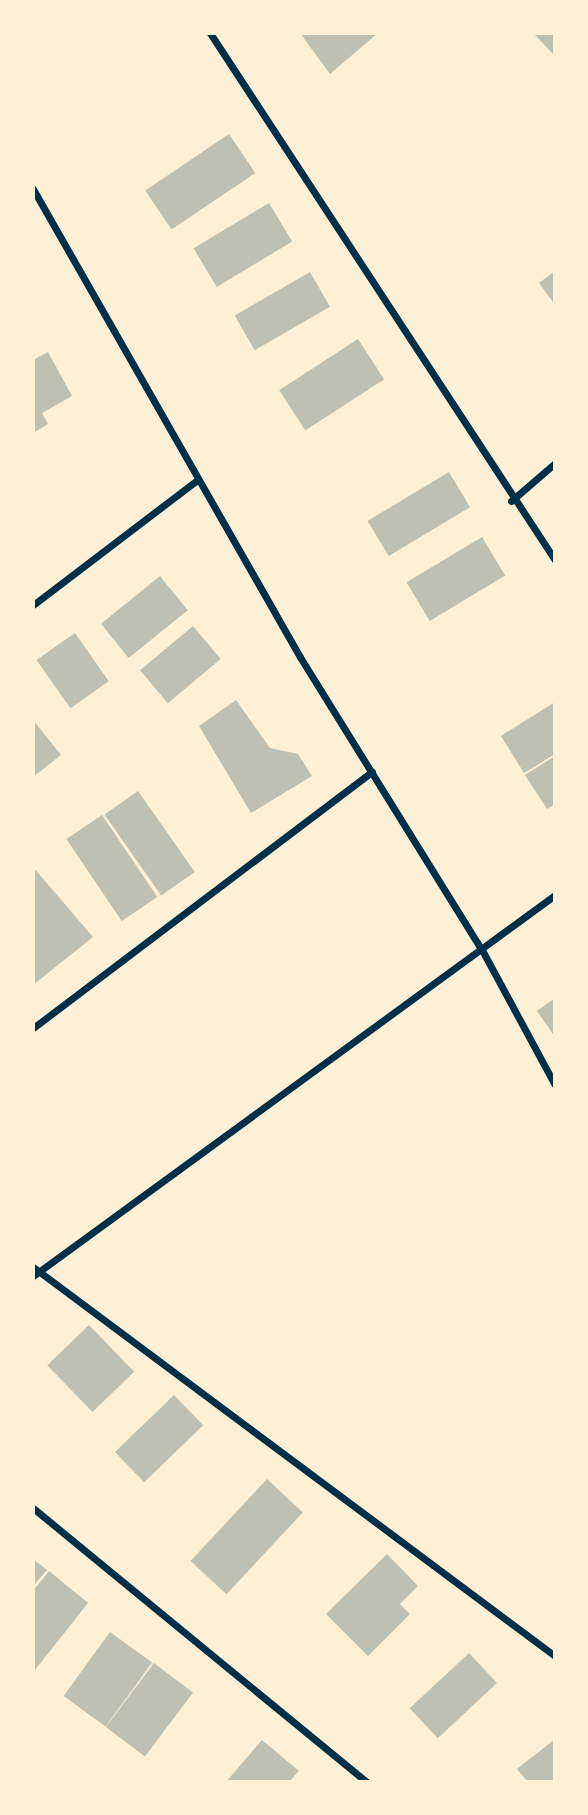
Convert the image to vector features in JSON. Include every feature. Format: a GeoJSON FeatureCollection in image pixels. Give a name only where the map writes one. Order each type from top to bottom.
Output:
{"type":"FeatureCollection","features":[{"type":"Feature","properties":{"kind":"street"},"geometry":{"type":"LineString","coordinates":[[210,33],[511,501],[555,560]]}},
{"type":"Feature","properties":{"kind":"street"},"geometry":{"type":"LineString","coordinates":[[33,189],[197,480],[482,950],[555,1085]]}},
{"type":"Feature","properties":{"kind":"street"},"geometry":{"type":"LineString","coordinates":[[511,501],[555,463]]}},
{"type":"Feature","properties":{"kind":"street"},"geometry":{"type":"LineString","coordinates":[[33,606],[197,480]]}},
{"type":"Feature","properties":{"kind":"street"},"geometry":{"type":"LineString","coordinates":[[33,1028],[372,772]]}},
{"type":"Feature","properties":{"kind":"street"},"geometry":{"type":"LineString","coordinates":[[555,895],[35,1272],[555,1656]]}},
{"type":"Feature","properties":{"kind":"street"},"geometry":{"type":"LineString","coordinates":[[33,1508],[366,1782]]}},
{"type":"Feature","properties":{"kind":"building"},"geometry":{"type":"Polygon","coordinates":[[[300,33],[378,33],[330,74],[300,33]]]}},
{"type":"Feature","properties":{"kind":"building"},"geometry":{"type":"Polygon","coordinates":[[[533,33],[555,33],[555,56],[533,33]]]}},
{"type":"Feature","properties":{"kind":"building"},"geometry":{"type":"Polygon","coordinates":[[[229,134],[255,173],[172,229],[145,190],[229,134]]]}},
{"type":"Feature","properties":{"kind":"building"},"geometry":{"type":"Polygon","coordinates":[[[269,203],[292,242],[217,287],[194,248],[269,203]]]}},
{"type":"Feature","properties":{"kind":"building"},"geometry":{"type":"Polygon","coordinates":[[[555,271],[555,305],[539,283],[555,271]]]}},
{"type":"Feature","properties":{"kind":"building"},"geometry":{"type":"Polygon","coordinates":[[[310,272],[330,307],[255,350],[235,316],[310,272]]]}},
{"type":"Feature","properties":{"kind":"building"},"geometry":{"type":"Polygon","coordinates":[[[358,339],[384,379],[305,430],[279,390],[358,339]]]}},
{"type":"Feature","properties":{"kind":"building"},"geometry":{"type":"Polygon","coordinates":[[[48,352],[72,396],[42,413],[48,424],[33,433],[33,360],[48,352]]]}},
{"type":"Feature","properties":{"kind":"building"},"geometry":{"type":"Polygon","coordinates":[[[449,472],[470,507],[389,556],[368,521],[449,472]]]}},
{"type":"Feature","properties":{"kind":"building"},"geometry":{"type":"Polygon","coordinates":[[[482,537],[505,576],[430,621],[407,582],[482,537]]]}},
{"type":"Feature","properties":{"kind":"building"},"geometry":{"type":"Polygon","coordinates":[[[160,576],[188,610],[129,658],[101,624],[160,576]]]}},
{"type":"Feature","properties":{"kind":"building"},"geometry":{"type":"Polygon","coordinates":[[[193,626],[221,659],[168,703],[140,670],[193,626]]]}},
{"type":"Feature","properties":{"kind":"building"},"geometry":{"type":"Polygon","coordinates":[[[75,633],[109,681],[70,708],[36,660],[75,633]]]}},
{"type":"Feature","properties":{"kind":"building"},"geometry":{"type":"Polygon","coordinates":[[[236,700],[270,748],[298,754],[312,776],[251,813],[199,726],[236,700]]]}},
{"type":"Feature","properties":{"kind":"building"},"geometry":{"type":"Polygon","coordinates":[[[555,702],[555,754],[524,773],[501,736],[555,702]]]}},
{"type":"Feature","properties":{"kind":"building"},"geometry":{"type":"Polygon","coordinates":[[[33,720],[61,755],[33,777],[33,720]]]}},
{"type":"Feature","properties":{"kind":"building"},"geometry":{"type":"Polygon","coordinates":[[[555,756],[555,804],[547,809],[525,775],[555,756]]]}},
{"type":"Feature","properties":{"kind":"building"},"geometry":{"type":"Polygon","coordinates":[[[138,791],[195,872],[161,896],[104,815],[138,791]]]}},
{"type":"Feature","properties":{"kind":"building"},"geometry":{"type":"Polygon","coordinates":[[[102,815],[157,897],[122,921],[66,839],[102,815]]]}},
{"type":"Feature","properties":{"kind":"building"},"geometry":{"type":"Polygon","coordinates":[[[33,867],[93,937],[33,985],[33,867]]]}},
{"type":"Feature","properties":{"kind":"building"},"geometry":{"type":"Polygon","coordinates":[[[555,998],[555,1037],[537,1011],[555,998]]]}},
{"type":"Feature","properties":{"kind":"building"},"geometry":{"type":"Polygon","coordinates":[[[89,1325],[134,1372],[92,1412],[47,1365],[89,1325]]]}},
{"type":"Feature","properties":{"kind":"building"},"geometry":{"type":"Polygon","coordinates":[[[174,1395],[203,1425],[144,1482],[115,1452],[174,1395]]]}},
{"type":"Feature","properties":{"kind":"building"},"geometry":{"type":"Polygon","coordinates":[[[267,1479],[303,1512],[226,1594],[191,1561],[267,1479]]]}},
{"type":"Feature","properties":{"kind":"building"},"geometry":{"type":"Polygon","coordinates":[[[387,1554],[418,1586],[400,1604],[410,1614],[368,1656],[326,1614],[387,1554]]]}},
{"type":"Feature","properties":{"kind":"building"},"geometry":{"type":"Polygon","coordinates":[[[33,1559],[47,1570],[33,1586],[33,1559]]]}},
{"type":"Feature","properties":{"kind":"building"},"geometry":{"type":"Polygon","coordinates":[[[49,1571],[88,1603],[35,1670],[33,1591],[49,1571]]]}},
{"type":"Feature","properties":{"kind":"building"},"geometry":{"type":"Polygon","coordinates":[[[110,1632],[152,1663],[106,1726],[64,1696],[110,1632]]]}},
{"type":"Feature","properties":{"kind":"building"},"geometry":{"type":"Polygon","coordinates":[[[469,1653],[497,1683],[438,1738],[410,1708],[469,1653]]]}},
{"type":"Feature","properties":{"kind":"building"},"geometry":{"type":"Polygon","coordinates":[[[154,1663],[193,1692],[145,1756],[106,1727],[154,1663]]]}},
{"type":"Feature","properties":{"kind":"building"},"geometry":{"type":"Polygon","coordinates":[[[555,1739],[555,1782],[528,1782],[517,1769],[555,1739]]]}},
{"type":"Feature","properties":{"kind":"building"},"geometry":{"type":"Polygon","coordinates":[[[262,1740],[299,1771],[289,1782],[226,1782],[262,1740]]]}}]}
